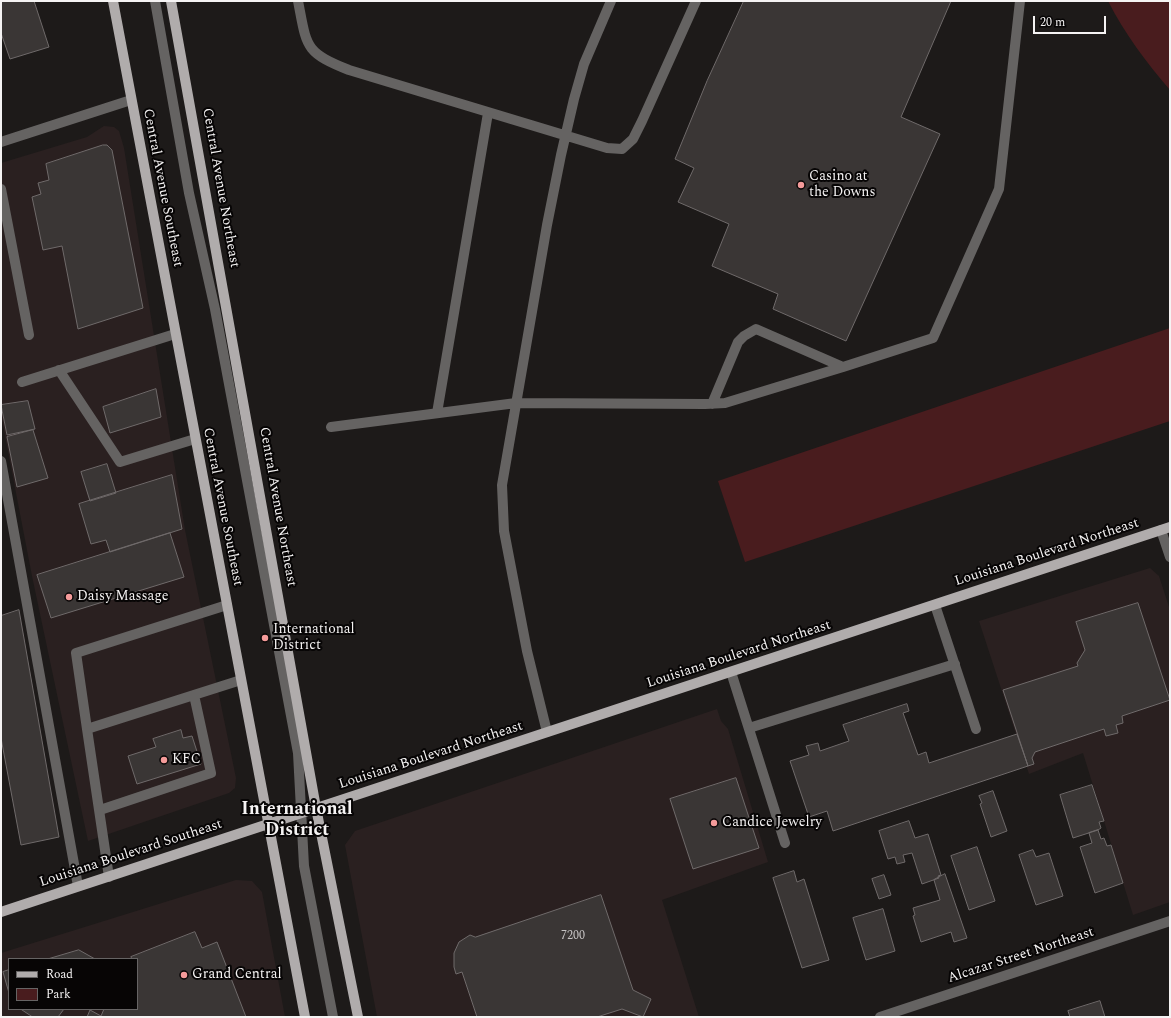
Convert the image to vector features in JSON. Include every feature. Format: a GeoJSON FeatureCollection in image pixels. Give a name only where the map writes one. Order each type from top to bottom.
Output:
{"type":"FeatureCollection","features":[{"type":"Feature","properties":{"kind":"main road","name":"Central Avenue Southeast"},"geometry":{"type":"LineString","coordinates":[[113,1],[305,1017]]}},
{"type":"Feature","properties":{"kind":"main road","name":"Central Avenue Northeast"},"geometry":{"type":"LineString","coordinates":[[171,1],[316,808],[358,1017]]}},
{"type":"Feature","properties":{"kind":"main road","name":"Louisiana Boulevard Northeast"},"geometry":{"type":"LineString","coordinates":[[316,808],[1166,529]]}},
{"type":"Feature","properties":{"kind":"main road","name":"Louisiana Boulevard Southeast"},"geometry":{"type":"LineString","coordinates":[[1,912],[316,808]]}},
{"type":"Feature","properties":{"kind":"street","name":"Central Avenue Northeast"},"geometry":{"type":"LineString","coordinates":[[154,1],[189,193],[215,309],[296,745],[302,813],[304,866],[333,1017]]}},
{"type":"Feature","properties":{"kind":"street"},"geometry":{"type":"LineString","coordinates":[[298,1],[306,40],[312,50],[324,60],[349,70],[566,136],[607,148],[622,149],[633,140],[696,1]]}},
{"type":"Feature","properties":{"kind":"street"},"geometry":{"type":"LineString","coordinates":[[547,732],[527,651],[504,531],[502,485],[546,225],[566,136],[584,64],[611,1]]}},
{"type":"Feature","properties":{"kind":"street"},"geometry":{"type":"LineString","coordinates":[[331,427],[516,402],[725,403],[933,338],[999,189],[1020,1]]}},
{"type":"Feature","properties":{"kind":"street"},"geometry":{"type":"LineString","coordinates":[[1,142],[131,100]]}},
{"type":"Feature","properties":{"kind":"street"},"geometry":{"type":"LineString","coordinates":[[437,413],[488,112]]}},
{"type":"Feature","properties":{"kind":"street"},"geometry":{"type":"LineString","coordinates":[[1,189],[29,335]]}},
{"type":"Feature","properties":{"kind":"street"},"geometry":{"type":"LineString","coordinates":[[712,404],[738,342],[744,336],[756,329],[843,367]]}},
{"type":"Feature","properties":{"kind":"street"},"geometry":{"type":"LineString","coordinates":[[22,382],[175,334]]}},
{"type":"Feature","properties":{"kind":"street"},"geometry":{"type":"LineString","coordinates":[[59,370],[120,462],[195,439]]}},
{"type":"Feature","properties":{"kind":"street"},"geometry":{"type":"LineString","coordinates":[[1,461],[78,886]]}},
{"type":"Feature","properties":{"kind":"street"},"geometry":{"type":"LineString","coordinates":[[1166,529],[1170,557]]}},
{"type":"Feature","properties":{"kind":"street"},"geometry":{"type":"LineString","coordinates":[[109,876],[76,653],[227,605]]}},
{"type":"Feature","properties":{"kind":"street"},"geometry":{"type":"LineString","coordinates":[[935,605],[976,729]]}},
{"type":"Feature","properties":{"kind":"street"},"geometry":{"type":"LineString","coordinates":[[749,728],[955,664]]}},
{"type":"Feature","properties":{"kind":"street"},"geometry":{"type":"LineString","coordinates":[[731,672],[785,843]]}},
{"type":"Feature","properties":{"kind":"street"},"geometry":{"type":"LineString","coordinates":[[87,729],[241,680]]}},
{"type":"Feature","properties":{"kind":"street"},"geometry":{"type":"LineString","coordinates":[[100,810],[211,773],[194,695]]}},
{"type":"Feature","properties":{"kind":"street","name":"Alcazar Street Northeast"},"geometry":{"type":"LineString","coordinates":[[880,1017],[1170,921]]}},
{"type":"Feature","properties":{"kind":"shaded area"},"geometry":{"type":"Polygon","coordinates":[[[104,126],[114,127],[119,131],[124,148],[185,530],[236,778],[235,788],[229,793],[88,841],[32,576],[1,415],[1,163],[87,137],[104,126]]]}},
{"type":"Feature","properties":{"kind":"shaded area"},"geometry":{"type":"Polygon","coordinates":[[[1150,568],[1159,576],[1170,610],[1170,902],[1133,915],[1083,753],[1029,774],[979,621],[1150,568]]]}},
{"type":"Feature","properties":{"kind":"shaded area"},"geometry":{"type":"Polygon","coordinates":[[[717,709],[721,721],[728,729],[768,862],[662,900],[699,1017],[377,1017],[345,845],[355,831],[717,709]]]}},
{"type":"Feature","properties":{"kind":"shaded area"},"geometry":{"type":"Polygon","coordinates":[[[236,880],[252,881],[262,892],[285,1017],[1,1017],[1,953],[236,880]]]}},
{"type":"Feature","properties":{"kind":"green space"},"geometry":{"type":"Polygon","coordinates":[[[1108,1],[1170,1],[1170,90],[1136,47],[1121,25],[1108,1]]]}},
{"type":"Feature","properties":{"kind":"green space"},"geometry":{"type":"Polygon","coordinates":[[[1170,328],[1170,421],[745,562],[718,481],[1170,328]]]}},
{"type":"Feature","properties":{"kind":"building"},"geometry":{"type":"Polygon","coordinates":[[[1,1],[34,1],[49,47],[10,59],[1,33],[1,1]]]}},
{"type":"Feature","properties":{"kind":"building","name":"Casino at the Downs"},"geometry":{"type":"Polygon","coordinates":[[[744,1],[951,1],[901,117],[940,134],[846,341],[773,309],[778,294],[712,266],[729,224],[678,202],[694,168],[675,159],[707,81],[744,1]]]}},
{"type":"Feature","properties":{"kind":"building"},"geometry":{"type":"Polygon","coordinates":[[[107,145],[112,150],[143,308],[78,329],[62,246],[43,250],[32,197],[41,194],[38,183],[49,180],[46,164],[107,145]]]}},
{"type":"Feature","properties":{"kind":"building"},"geometry":{"type":"Polygon","coordinates":[[[156,389],[161,417],[110,433],[103,407],[156,389]]]}},
{"type":"Feature","properties":{"kind":"building"},"geometry":{"type":"Polygon","coordinates":[[[28,401],[35,429],[7,435],[1,405],[28,401]]]}},
{"type":"Feature","properties":{"kind":"building"},"geometry":{"type":"Polygon","coordinates":[[[33,430],[48,478],[17,487],[7,437],[33,430]]]}},
{"type":"Feature","properties":{"kind":"building"},"geometry":{"type":"Polygon","coordinates":[[[107,464],[116,493],[90,501],[81,472],[107,464]]]}},
{"type":"Feature","properties":{"kind":"building"},"geometry":{"type":"Polygon","coordinates":[[[172,475],[182,529],[110,552],[106,540],[91,544],[79,504],[172,475]]]}},
{"type":"Feature","properties":{"kind":"building"},"geometry":{"type":"Polygon","coordinates":[[[170,533],[184,577],[51,618],[37,575],[170,533]]]}},
{"type":"Feature","properties":{"kind":"building"},"geometry":{"type":"Polygon","coordinates":[[[1138,603],[1170,700],[1122,716],[1123,723],[1116,725],[1118,733],[1106,736],[1104,729],[1035,752],[1032,758],[1034,764],[1028,766],[1003,690],[1078,666],[1077,663],[1085,650],[1076,622],[1138,603]]]}},
{"type":"Feature","properties":{"kind":"building"},"geometry":{"type":"Polygon","coordinates":[[[19,610],[59,837],[21,845],[1,738],[1,616],[19,610]]]}},
{"type":"Feature","properties":{"kind":"building"},"geometry":{"type":"Polygon","coordinates":[[[907,704],[909,711],[903,713],[918,755],[926,752],[929,763],[1017,734],[1028,766],[833,831],[827,811],[809,817],[790,761],[809,755],[806,746],[818,743],[820,751],[849,741],[843,725],[907,704]]]}},
{"type":"Feature","properties":{"kind":"building","name":"KFC"},"geometry":{"type":"Polygon","coordinates":[[[181,730],[183,738],[192,736],[201,764],[137,784],[128,756],[156,747],[153,739],[181,730]]]}},
{"type":"Feature","properties":{"kind":"building","name":"Candice Jewelry"},"geometry":{"type":"Polygon","coordinates":[[[736,778],[759,848],[693,869],[670,799],[736,778]]]}},
{"type":"Feature","properties":{"kind":"building"},"geometry":{"type":"Polygon","coordinates":[[[1092,785],[1104,821],[1099,822],[1101,828],[1098,830],[1073,838],[1060,795],[1092,785]]]}},
{"type":"Feature","properties":{"kind":"building"},"geometry":{"type":"Polygon","coordinates":[[[993,791],[1007,831],[991,837],[980,804],[982,803],[979,796],[993,791]]]}},
{"type":"Feature","properties":{"kind":"building"},"geometry":{"type":"Polygon","coordinates":[[[909,821],[915,838],[928,834],[941,875],[938,876],[939,878],[922,884],[912,853],[903,855],[905,862],[897,864],[895,857],[888,859],[879,831],[909,821]]]}},
{"type":"Feature","properties":{"kind":"building"},"geometry":{"type":"Polygon","coordinates":[[[1098,830],[1101,839],[1104,838],[1107,846],[1111,845],[1123,883],[1095,893],[1080,847],[1092,843],[1089,833],[1098,830]]]}},
{"type":"Feature","properties":{"kind":"building"},"geometry":{"type":"Polygon","coordinates":[[[977,847],[995,901],[969,910],[951,856],[977,847]]]}},
{"type":"Feature","properties":{"kind":"building"},"geometry":{"type":"Polygon","coordinates":[[[1033,850],[1036,857],[1049,853],[1063,896],[1036,905],[1019,855],[1033,850]]]}},
{"type":"Feature","properties":{"kind":"building"},"geometry":{"type":"Polygon","coordinates":[[[794,871],[797,882],[804,879],[829,960],[802,968],[773,878],[794,871]]]}},
{"type":"Feature","properties":{"kind":"building"},"geometry":{"type":"Polygon","coordinates":[[[945,874],[967,938],[954,942],[951,932],[921,942],[913,916],[915,915],[913,908],[940,900],[934,880],[945,874]]]}},
{"type":"Feature","properties":{"kind":"building"},"geometry":{"type":"Polygon","coordinates":[[[884,875],[891,895],[879,899],[872,879],[884,875]]]}},
{"type":"Feature","properties":{"kind":"building"},"geometry":{"type":"Polygon","coordinates":[[[601,895],[633,990],[651,999],[643,1017],[622,1009],[597,1017],[477,1017],[462,972],[456,974],[454,967],[454,953],[459,942],[470,935],[475,937],[601,895]]]}},
{"type":"Feature","properties":{"kind":"building"},"geometry":{"type":"Polygon","coordinates":[[[883,909],[895,951],[866,960],[853,918],[883,909]]]}},
{"type":"Feature","properties":{"kind":"building","name":"Grand Central"},"geometry":{"type":"Polygon","coordinates":[[[195,932],[202,948],[217,942],[246,1017],[87,1017],[90,1010],[101,1016],[104,1010],[138,1010],[138,958],[131,957],[195,932]]]}},
{"type":"Feature","properties":{"kind":"building"},"geometry":{"type":"Polygon","coordinates":[[[79,950],[93,958],[51,958],[79,950]]]}},
{"type":"Feature","properties":{"kind":"building"},"geometry":{"type":"Polygon","coordinates":[[[8,970],[8,990],[3,972],[8,970]]]}},
{"type":"Feature","properties":{"kind":"building"},"geometry":{"type":"Polygon","coordinates":[[[1100,1001],[1105,1017],[1070,1017],[1068,1011],[1100,1001]]]}},
{"type":"Feature","properties":{"kind":"building"},"geometry":{"type":"Polygon","coordinates":[[[22,1010],[63,1010],[58,1017],[33,1017],[22,1010]]]}},
{"type":"Feature","properties":{"kind":"place","name":"Casino at the Downs"},"geometry":{"type":"Point","coordinates":[801,185]}},
{"type":"Feature","properties":{"kind":"place","name":"Daisy Massage"},"geometry":{"type":"Point","coordinates":[69,597]}},
{"type":"Feature","properties":{"kind":"place","name":"International District"},"geometry":{"type":"Point","coordinates":[265,638]}},
{"type":"Feature","properties":{"kind":"place","name":"KFC"},"geometry":{"type":"Point","coordinates":[164,760]}},
{"type":"Feature","properties":{"kind":"place","name":"Candice Jewelry"},"geometry":{"type":"Point","coordinates":[714,823]}},
{"type":"Feature","properties":{"kind":"place","name":"Grand Central"},"geometry":{"type":"Point","coordinates":[184,975]}},
{"type":"Feature","properties":{"kind":"district","name":"International District"},"geometry":{"type":"Point","coordinates":[297,820]}}]}
